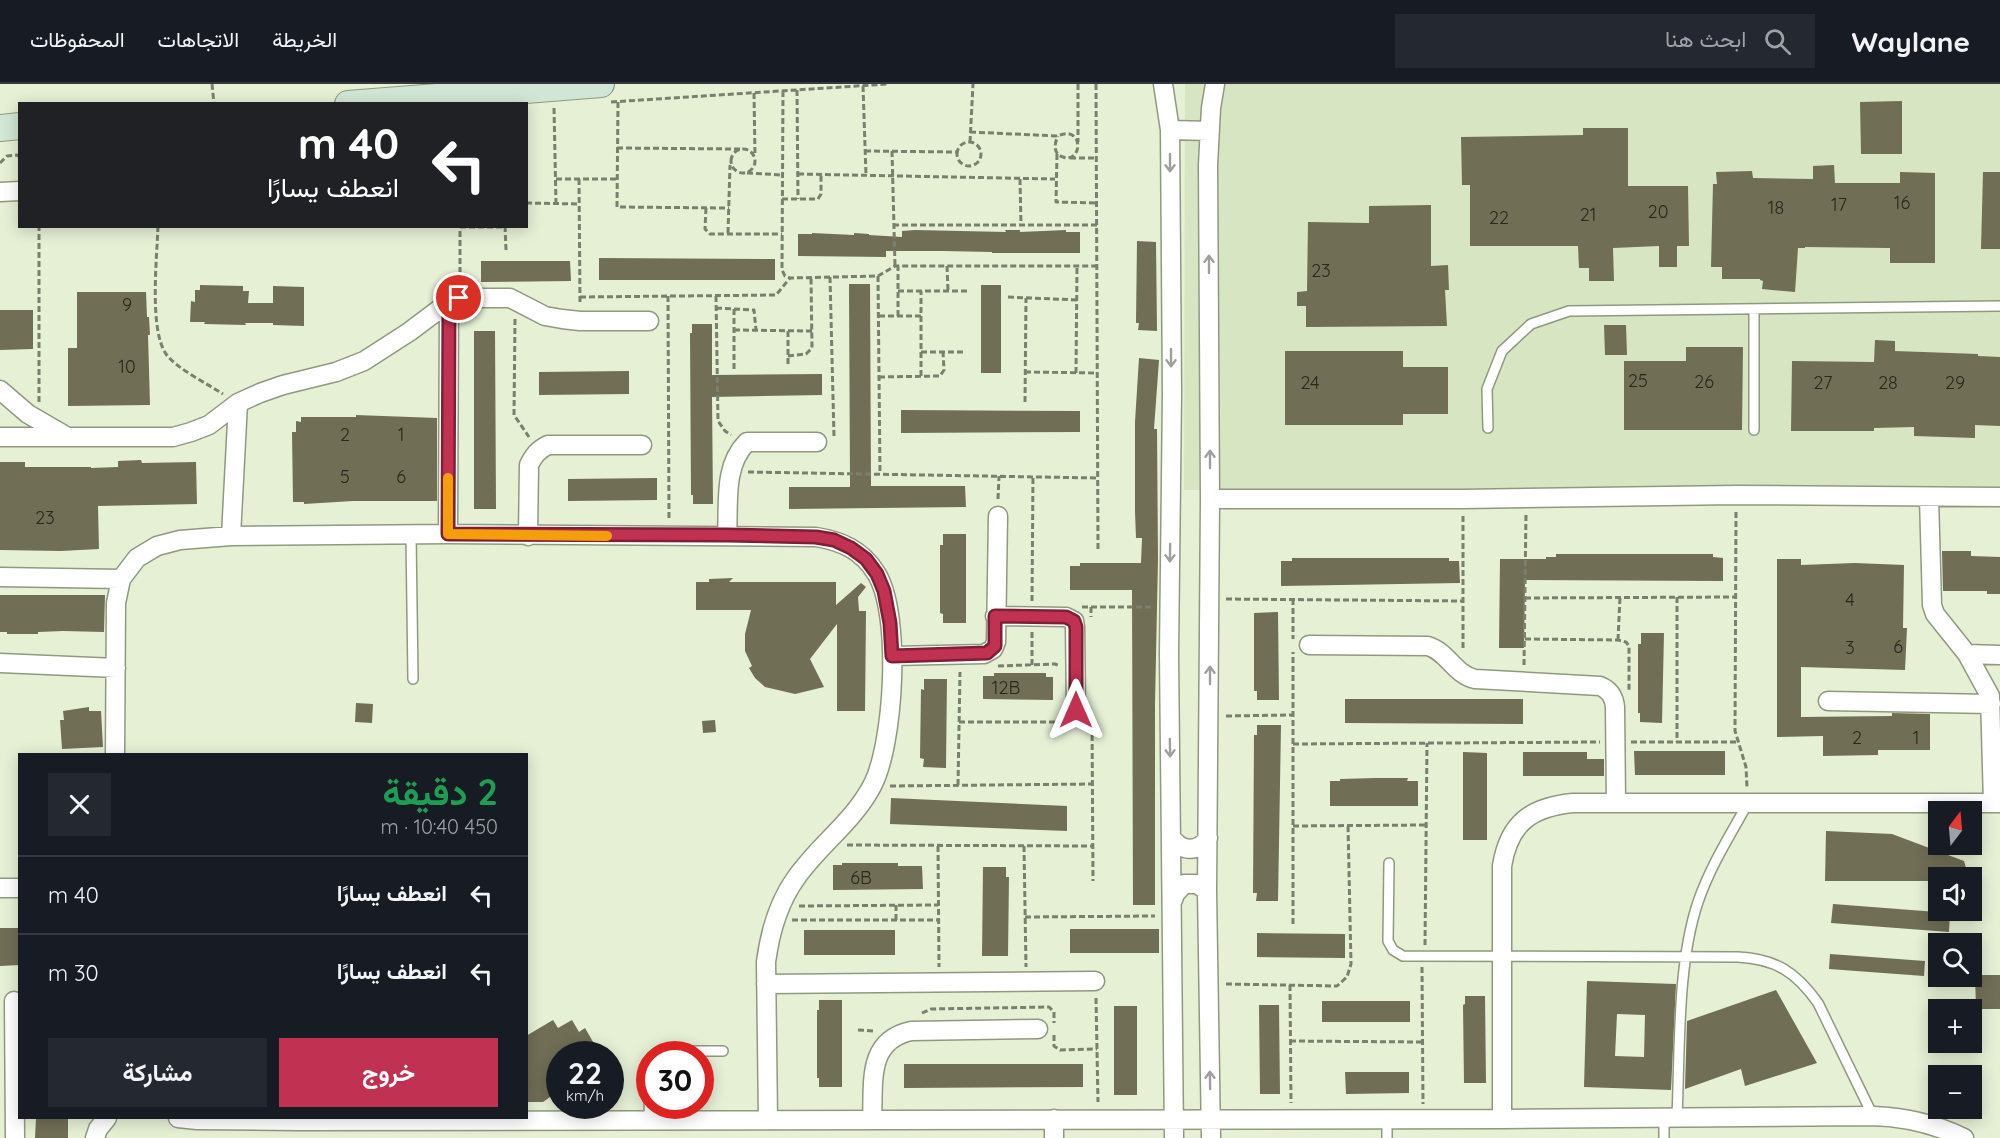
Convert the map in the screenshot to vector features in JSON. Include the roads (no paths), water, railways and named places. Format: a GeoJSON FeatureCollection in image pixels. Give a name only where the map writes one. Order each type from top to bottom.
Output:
{"type":"FeatureCollection","features":[{"type":"Feature","properties":{"kind":"street"},"geometry":{"type":"LineString","coordinates":[[1163,84],[1170,130],[1172,393],[1170,608],[1174,1138]]}},
{"type":"Feature","properties":{"kind":"street"},"geometry":{"type":"LineString","coordinates":[[1211,1138],[1208,984],[1210,499],[1208,165],[1211,108],[1215,84]]}},
{"type":"Feature","properties":{"kind":"street"},"geometry":{"type":"LineString","coordinates":[[413,102],[609,96]]}},
{"type":"Feature","properties":{"kind":"street"},"geometry":{"type":"LineString","coordinates":[[0,128],[18,126]]}},
{"type":"Feature","properties":{"kind":"street"},"geometry":{"type":"LineString","coordinates":[[1170,130],[1210,131]]}},
{"type":"Feature","properties":{"kind":"street"},"geometry":{"type":"LineString","coordinates":[[0,192],[18,191]]}},
{"type":"Feature","properties":{"kind":"street"},"geometry":{"type":"LineString","coordinates":[[448,534],[454,300]]}},
{"type":"Feature","properties":{"kind":"street"},"geometry":{"type":"LineString","coordinates":[[0,437],[173,437],[191,432],[209,425],[238,403],[260,393],[336,372],[364,361],[454,300],[515,300],[545,316],[580,321],[649,321]]}},
{"type":"Feature","properties":{"kind":"street"},"geometry":{"type":"LineString","coordinates":[[0,390],[28,414],[70,438]]}},
{"type":"Feature","properties":{"kind":"street"},"geometry":{"type":"LineString","coordinates":[[231,536],[238,403]]}},
{"type":"Feature","properties":{"kind":"street"},"geometry":{"type":"LineString","coordinates":[[727,535],[730,471],[734,458],[747,442],[817,442]]}},
{"type":"Feature","properties":{"kind":"street"},"geometry":{"type":"LineString","coordinates":[[528,536],[529,465],[533,456],[540,450],[548,445],[642,445]]}},
{"type":"Feature","properties":{"kind":"street"},"geometry":{"type":"LineString","coordinates":[[1210,499],[1463,499],[1736,495],[2000,497]]}},
{"type":"Feature","properties":{"kind":"street"},"geometry":{"type":"LineString","coordinates":[[1502,1119],[1502,866],[1504,849],[1512,833],[1523,820],[1538,810],[1554,805],[1616,803],[1996,803],[1991,704],[1986,687],[1967,654],[1933,610],[1929,496]]}},
{"type":"Feature","properties":{"kind":"street"},"geometry":{"type":"LineString","coordinates":[[892,656],[987,653],[995,646],[998,516]]}},
{"type":"Feature","properties":{"kind":"street"},"geometry":{"type":"LineString","coordinates":[[115,753],[116,603],[121,579],[137,558],[157,546],[180,540],[231,536],[448,534],[816,537],[834,540],[851,548],[866,559],[877,574],[884,591],[890,623],[892,656],[885,744],[880,768],[872,786],[855,812],[797,876],[778,913],[769,939],[766,962],[768,1120]]}},
{"type":"Feature","properties":{"kind":"street"},"geometry":{"type":"LineString","coordinates":[[0,577],[121,579]]}},
{"type":"Feature","properties":{"kind":"street"},"geometry":{"type":"LineString","coordinates":[[995,616],[1066,617],[1074,621],[1080,716]]}},
{"type":"Feature","properties":{"kind":"street"},"geometry":{"type":"LineString","coordinates":[[1309,645],[1428,646],[1444,653],[1463,675],[1475,679],[1605,688],[1614,701],[1616,803]]}},
{"type":"Feature","properties":{"kind":"street"},"geometry":{"type":"LineString","coordinates":[[1967,654],[2000,655]]}},
{"type":"Feature","properties":{"kind":"street"},"geometry":{"type":"LineString","coordinates":[[0,663],[116,668]]}},
{"type":"Feature","properties":{"kind":"street"},"geometry":{"type":"LineString","coordinates":[[1828,701],[1991,704]]}},
{"type":"Feature","properties":{"kind":"street"},"geometry":{"type":"LineString","coordinates":[[1171,837],[1180,847],[1193,849],[1199,848],[1208,838]]}},
{"type":"Feature","properties":{"kind":"street"},"geometry":{"type":"LineString","coordinates":[[1173,908],[1179,888],[1190,883],[1203,886],[1208,891]]}},
{"type":"Feature","properties":{"kind":"street"},"geometry":{"type":"LineString","coordinates":[[0,888],[18,888]]}},
{"type":"Feature","properties":{"kind":"street"},"geometry":{"type":"LineString","coordinates":[[766,984],[1095,981]]}},
{"type":"Feature","properties":{"kind":"street"},"geometry":{"type":"LineString","coordinates":[[11,1001],[15,1138]]}},
{"type":"Feature","properties":{"kind":"street"},"geometry":{"type":"LineString","coordinates":[[872,1120],[876,1062],[881,1049],[890,1039],[899,1034],[911,1031],[1038,1029]]}},
{"type":"Feature","properties":{"kind":"street"},"geometry":{"type":"LineString","coordinates":[[188,1119],[299,1130],[451,1119],[518,1129],[649,1120],[1874,1116],[1918,1120],[1964,1138]]}},
{"type":"Feature","properties":{"kind":"street"},"geometry":{"type":"LineString","coordinates":[[95,1138],[98,1129],[106,1119]]}},
{"type":"Feature","properties":{"kind":"street"},"geometry":{"type":"LineString","coordinates":[[1054,1119],[1054,1138]]}},
{"type":"Feature","properties":{"kind":"lane"},"geometry":{"type":"LineString","coordinates":[[1488,429],[1487,388],[1502,351],[1531,324],[1569,311],[2000,306]]}},
{"type":"Feature","properties":{"kind":"lane"},"geometry":{"type":"LineString","coordinates":[[1754,309],[1754,430]]}},
{"type":"Feature","properties":{"kind":"lane"},"geometry":{"type":"LineString","coordinates":[[411,535],[413,679]]}},
{"type":"Feature","properties":{"kind":"lane"},"geometry":{"type":"LineString","coordinates":[[1664,1138],[1671,1117],[1686,957],[1698,902],[1720,851],[1748,803]]}},
{"type":"Feature","properties":{"kind":"lane"},"geometry":{"type":"LineString","coordinates":[[1389,863],[1388,941],[1390,946],[1403,956],[1758,958],[1776,964],[1792,974],[1818,1003],[1874,1116]]}},
{"type":"Feature","properties":{"kind":"lane"},"geometry":{"type":"LineString","coordinates":[[714,1051],[723,1051]]}},
{"type":"Feature","properties":{"kind":"lane"},"geometry":{"type":"LineString","coordinates":[[1387,1118],[1387,1138]]}}]}
